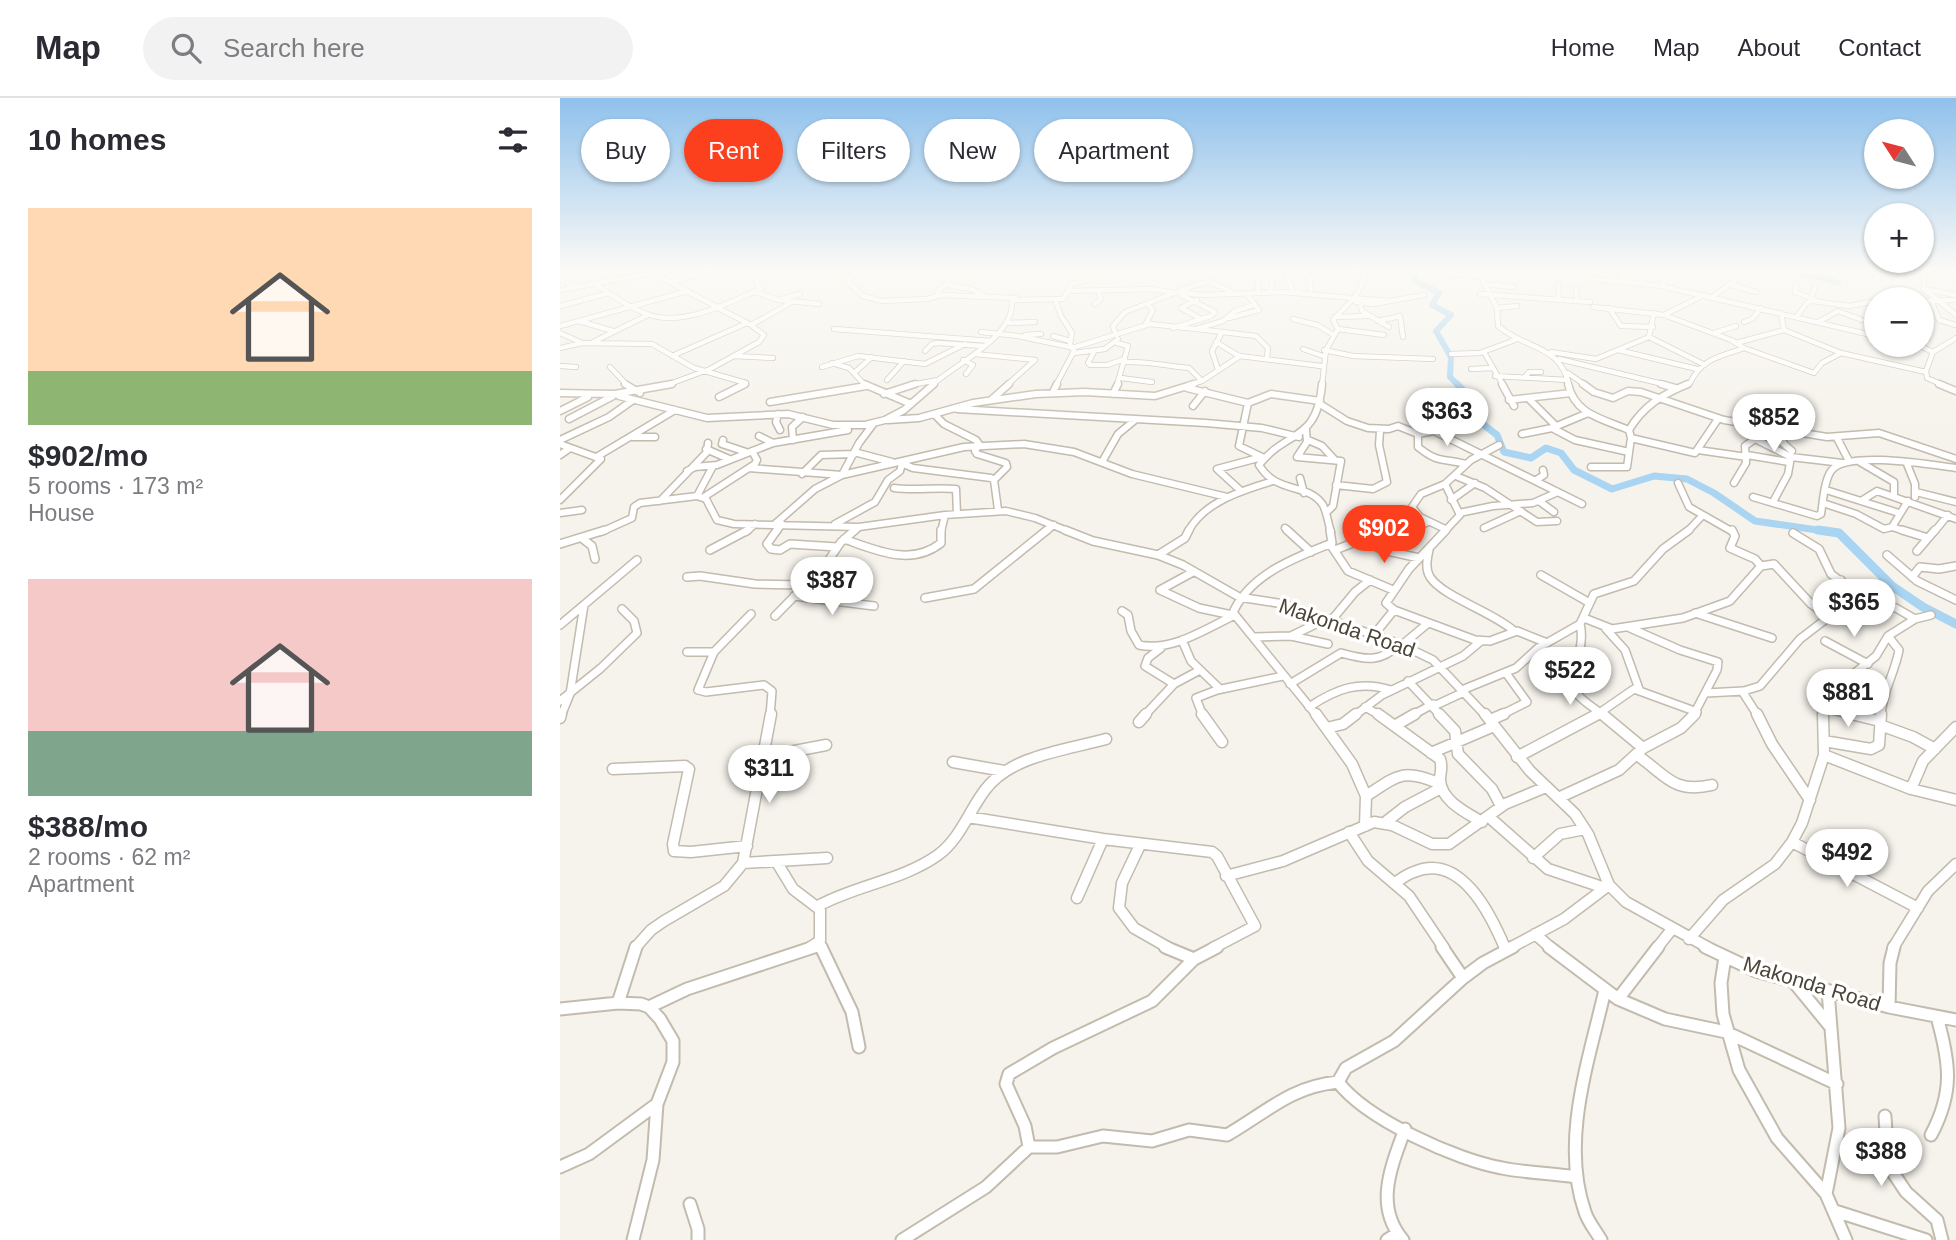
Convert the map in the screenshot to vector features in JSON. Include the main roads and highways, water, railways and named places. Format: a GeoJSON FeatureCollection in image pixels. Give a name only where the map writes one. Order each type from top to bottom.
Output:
{"type":"FeatureCollection","features":[{"type":"Feature","properties":{"kind":"waterway"},"geometry":{"type":"LineString","coordinates":[[1445,321],[1436,331],[1451,357],[1450,377],[1478,405],[1475,418],[1497,435],[1504,452],[1531,458],[1546,448],[1561,453],[1574,470],[1612,489],[1654,476],[1687,479],[1714,493],[1755,521],[1831,532]]}},
{"type":"Feature","properties":{"kind":"waterway"},"geometry":{"type":"LineString","coordinates":[[1818,530],[1839,533],[1892,586],[1923,607],[1956,624]]}}]}
